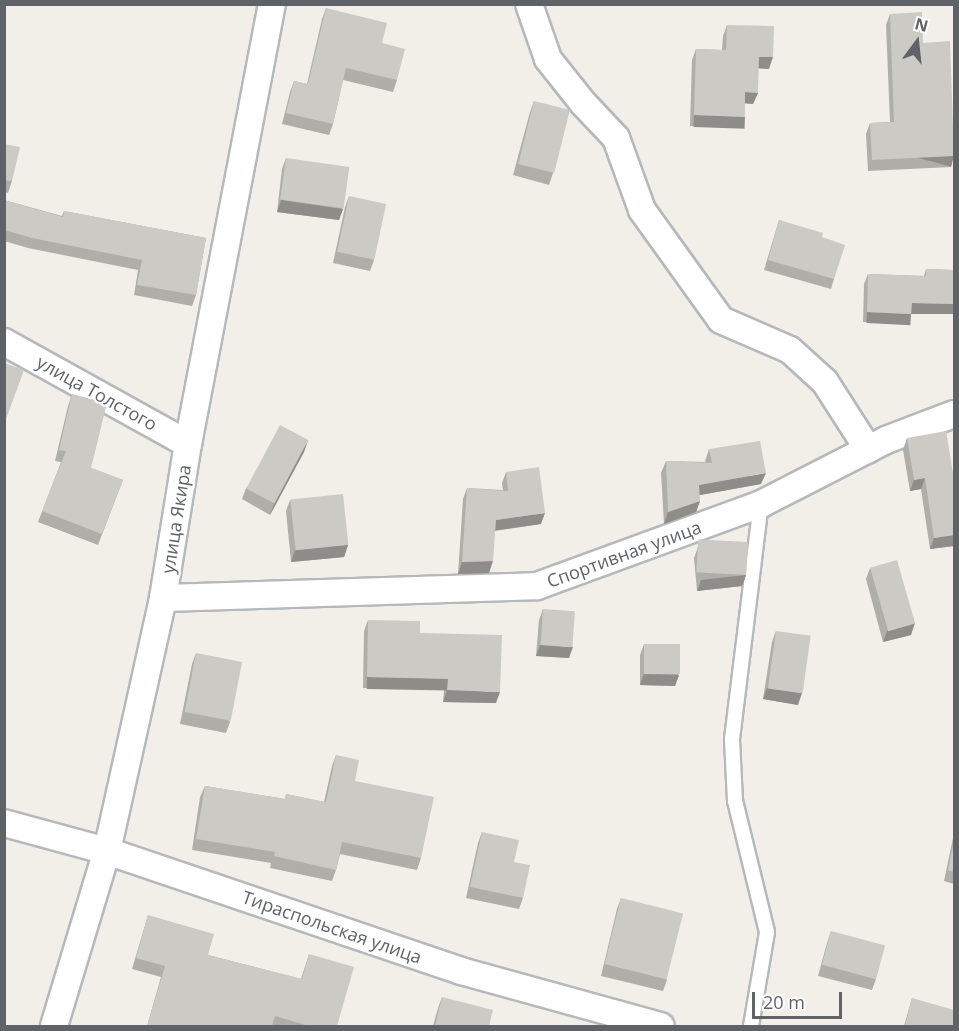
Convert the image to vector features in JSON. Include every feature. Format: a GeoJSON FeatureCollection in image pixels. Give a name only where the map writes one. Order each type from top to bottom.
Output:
{"type":"FeatureCollection","features":[{"type":"Feature","properties":{"kind":"street","name":"улица Якира"},"geometry":{"type":"LineString","coordinates":[[54,1026],[107,851],[163,598],[188,444],[272,4]]}},
{"type":"Feature","properties":{"kind":"street"},"geometry":{"type":"LineString","coordinates":[[529,4],[548,59],[583,104],[616,138],[642,210],[721,320],[790,350],[825,382],[868,449]]}},
{"type":"Feature","properties":{"kind":"street","name":"улица Толстого"},"geometry":{"type":"LineString","coordinates":[[4,342],[188,444]]}},
{"type":"Feature","properties":{"kind":"street","name":"Спортивная улица"},"geometry":{"type":"LineString","coordinates":[[163,598],[537,586],[761,504],[868,449],[954,414]]}},
{"type":"Feature","properties":{"kind":"street","name":"Тираспольская улица"},"geometry":{"type":"LineString","coordinates":[[4,823],[107,851],[461,971],[661,1026]]}},
{"type":"Feature","properties":{"kind":"lane"},"geometry":{"type":"LineString","coordinates":[[751,1026],[766,932],[735,801],[732,739],[761,504]]}},
{"type":"Feature","properties":{"kind":"building"},"geometry":{"type":"Polygon","coordinates":[[[326,8],[387,23],[382,43],[405,49],[397,80],[346,68],[333,124],[286,113],[294,81],[308,84],[326,8]]]}},
{"type":"Feature","properties":{"kind":"building"},"geometry":{"type":"Polygon","coordinates":[[[922,12],[923,43],[950,41],[954,156],[872,160],[870,123],[894,122],[890,14],[922,12]]]}},
{"type":"Feature","properties":{"kind":"building"},"geometry":{"type":"Polygon","coordinates":[[[727,25],[774,26],[773,57],[759,57],[758,93],[745,92],[745,117],[694,115],[696,49],[726,50],[727,25]]]}},
{"type":"Feature","properties":{"kind":"building"},"geometry":{"type":"Polygon","coordinates":[[[534,101],[570,110],[554,173],[518,164],[534,101]]]}},
{"type":"Feature","properties":{"kind":"building"},"geometry":{"type":"Polygon","coordinates":[[[4,144],[20,147],[12,181],[4,180],[4,144]]]}},
{"type":"Feature","properties":{"kind":"building"},"geometry":{"type":"Polygon","coordinates":[[[286,158],[349,167],[344,208],[280,200],[286,158]]]}},
{"type":"Feature","properties":{"kind":"building"},"geometry":{"type":"Polygon","coordinates":[[[349,196],[386,204],[374,260],[337,252],[349,196]]]}},
{"type":"Feature","properties":{"kind":"building"},"geometry":{"type":"Polygon","coordinates":[[[4,200],[63,217],[64,211],[206,238],[196,295],[137,285],[142,260],[32,238],[4,230],[4,200]]]}},
{"type":"Feature","properties":{"kind":"building"},"geometry":{"type":"Polygon","coordinates":[[[779,220],[823,233],[822,237],[845,245],[834,279],[768,260],[779,220]]]}},
{"type":"Feature","properties":{"kind":"building"},"geometry":{"type":"Polygon","coordinates":[[[926,269],[954,270],[954,304],[912,303],[911,314],[867,312],[868,274],[926,276],[926,269]]]}},
{"type":"Feature","properties":{"kind":"building"},"geometry":{"type":"Polygon","coordinates":[[[4,363],[24,370],[5,422],[4,421],[4,363]]]}},
{"type":"Feature","properties":{"kind":"building"},"geometry":{"type":"Polygon","coordinates":[[[72,394],[107,403],[91,468],[123,480],[102,534],[42,511],[66,451],[59,450],[72,394]]]}},
{"type":"Feature","properties":{"kind":"building"},"geometry":{"type":"Polygon","coordinates":[[[280,425],[308,440],[274,504],[246,489],[280,425]]]}},
{"type":"Feature","properties":{"kind":"building"},"geometry":{"type":"Polygon","coordinates":[[[946,431],[954,479],[954,535],[934,538],[925,478],[914,480],[907,438],[946,431]]]}},
{"type":"Feature","properties":{"kind":"building"},"geometry":{"type":"Polygon","coordinates":[[[760,441],[766,473],[699,485],[700,501],[668,512],[666,461],[712,463],[709,449],[760,441]]]}},
{"type":"Feature","properties":{"kind":"building"},"geometry":{"type":"Polygon","coordinates":[[[539,467],[545,513],[496,520],[493,561],[462,562],[467,488],[508,491],[506,472],[539,467]]]}},
{"type":"Feature","properties":{"kind":"building"},"geometry":{"type":"Polygon","coordinates":[[[343,494],[348,545],[296,550],[290,500],[343,494]]]}},
{"type":"Feature","properties":{"kind":"building"},"geometry":{"type":"Polygon","coordinates":[[[698,539],[748,542],[746,575],[696,572],[698,539]]]}},
{"type":"Feature","properties":{"kind":"building"},"geometry":{"type":"Polygon","coordinates":[[[897,560],[915,623],[888,631],[870,568],[897,560]]]}},
{"type":"Feature","properties":{"kind":"building"},"geometry":{"type":"Polygon","coordinates":[[[543,609],[575,611],[572,647],[540,645],[543,609]]]}},
{"type":"Feature","properties":{"kind":"building"},"geometry":{"type":"Polygon","coordinates":[[[368,620],[420,621],[420,633],[502,635],[500,692],[447,690],[448,679],[367,677],[368,620]]]}},
{"type":"Feature","properties":{"kind":"building"},"geometry":{"type":"Polygon","coordinates":[[[776,631],[811,636],[803,693],[768,688],[776,631]]]}},
{"type":"Feature","properties":{"kind":"building"},"geometry":{"type":"Polygon","coordinates":[[[644,644],[680,644],[680,674],[644,674],[644,644]]]}},
{"type":"Feature","properties":{"kind":"building"},"geometry":{"type":"Polygon","coordinates":[[[196,653],[242,662],[231,721],[185,712],[196,653]]]}},
{"type":"Feature","properties":{"kind":"building"},"geometry":{"type":"Polygon","coordinates":[[[336,755],[359,760],[355,781],[434,797],[421,858],[342,842],[336,870],[274,856],[275,852],[196,839],[205,786],[285,799],[286,794],[326,802],[336,755]]]}},
{"type":"Feature","properties":{"kind":"building"},"geometry":{"type":"Polygon","coordinates":[[[482,832],[519,840],[514,862],[530,865],[523,898],[470,887],[482,832]]]}},
{"type":"Feature","properties":{"kind":"building"},"geometry":{"type":"Polygon","coordinates":[[[954,840],[954,872],[948,870],[954,840]]]}},
{"type":"Feature","properties":{"kind":"building"},"geometry":{"type":"Polygon","coordinates":[[[621,898],[683,913],[667,979],[605,964],[621,898]]]}},
{"type":"Feature","properties":{"kind":"building"},"geometry":{"type":"Polygon","coordinates":[[[148,915],[214,934],[208,955],[302,979],[309,954],[354,967],[337,1026],[309,1026],[275,1016],[272,1026],[147,1026],[165,966],[136,958],[148,915]]]}},
{"type":"Feature","properties":{"kind":"building"},"geometry":{"type":"Polygon","coordinates":[[[831,931],[885,945],[876,979],[822,965],[831,931]]]}},
{"type":"Feature","properties":{"kind":"building"},"geometry":{"type":"Polygon","coordinates":[[[442,997],[493,1010],[489,1026],[435,1026],[442,997]]]}},
{"type":"Feature","properties":{"kind":"building"},"geometry":{"type":"Polygon","coordinates":[[[912,998],[954,1010],[954,1026],[905,1026],[912,998]]]}}]}
